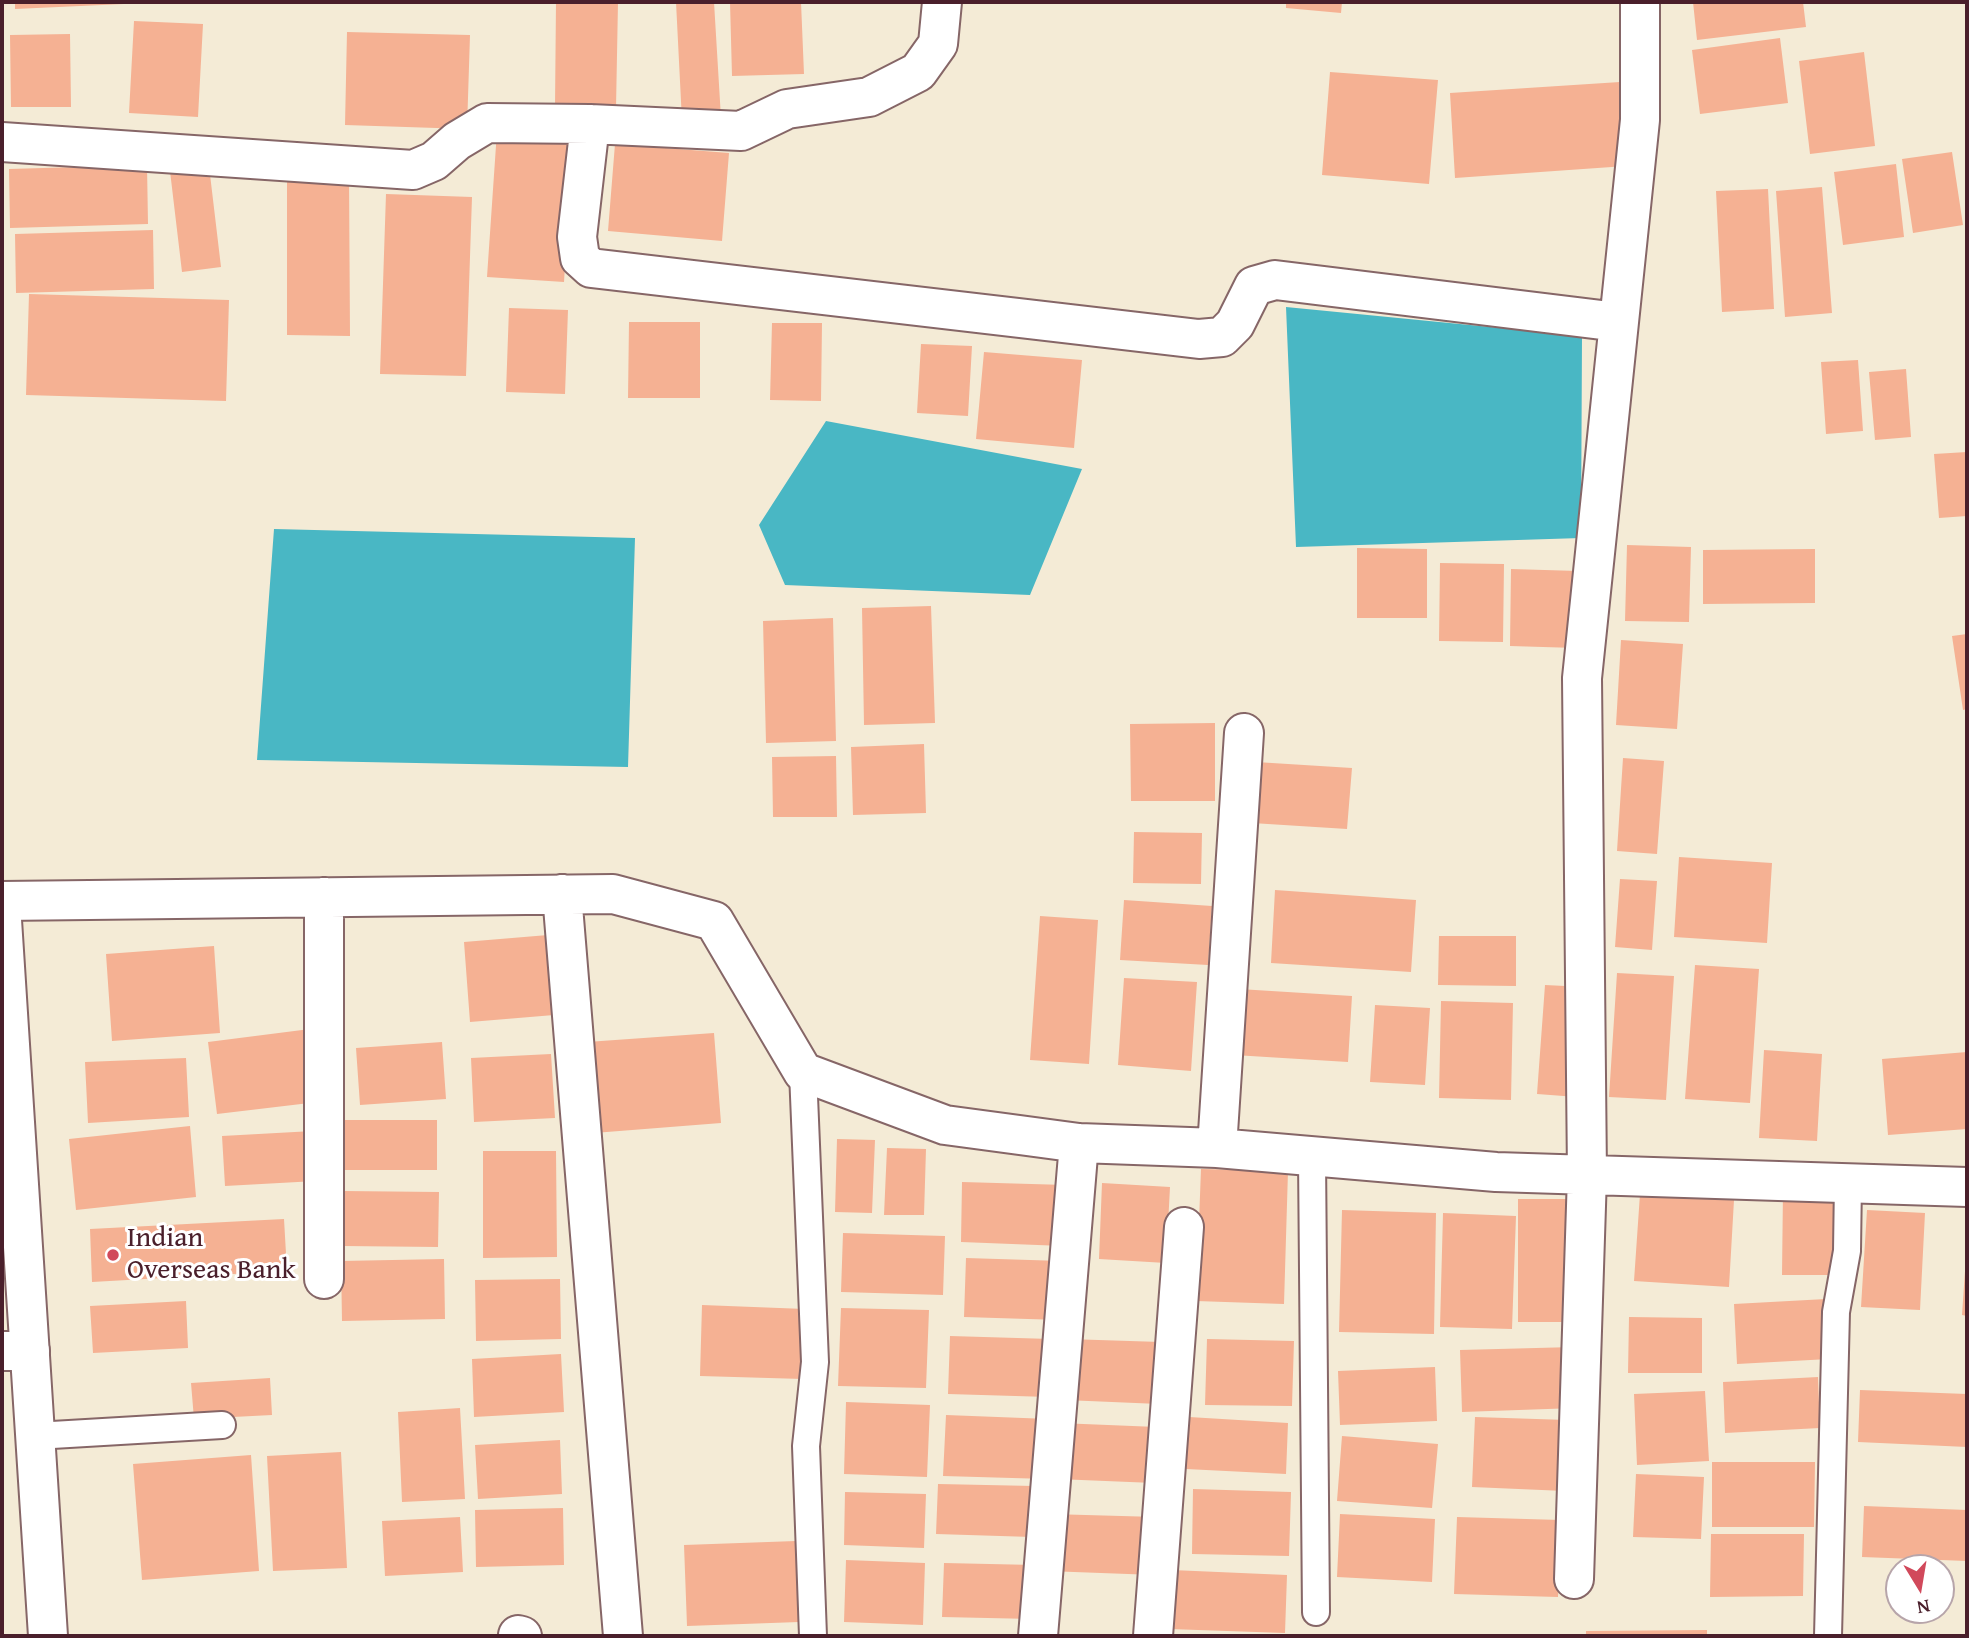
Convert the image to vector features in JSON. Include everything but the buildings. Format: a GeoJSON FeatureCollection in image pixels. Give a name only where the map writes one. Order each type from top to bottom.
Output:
{"type":"FeatureCollection","features":[{"type":"Feature","properties":{"kind":"street"},"geometry":{"type":"LineString","coordinates":[[2,142],[413,170],[434,161],[457,141],[487,123],[590,124],[741,131],[787,109],[869,97],[918,72],[938,44],[942,2]]}},
{"type":"Feature","properties":{"kind":"street"},"geometry":{"type":"LineString","coordinates":[[1574,1579],[1587,1175],[1582,678],[1640,120],[1640,2]]}},
{"type":"Feature","properties":{"kind":"street"},"geometry":{"type":"LineString","coordinates":[[590,124],[577,237],[580,258],[591,268],[1199,339],[1222,337],[1235,324],[1254,286],[1275,280],[1618,322]]}},
{"type":"Feature","properties":{"kind":"street"},"geometry":{"type":"LineString","coordinates":[[1217,1148],[1244,733]]}},
{"type":"Feature","properties":{"kind":"street"},"geometry":{"type":"LineString","coordinates":[[562,894],[623,1636]]}},
{"type":"Feature","properties":{"kind":"street"},"geometry":{"type":"LineString","coordinates":[[2,901],[613,894],[714,921],[803,1072],[945,1125],[1079,1143],[1217,1148],[1496,1172],[1848,1181],[1967,1187]]}},
{"type":"Feature","properties":{"kind":"street"},"geometry":{"type":"LineString","coordinates":[[324,897],[324,1279]]}},
{"type":"Feature","properties":{"kind":"street"},"geometry":{"type":"LineString","coordinates":[[2,920],[16,1351],[34,1436],[48,1636]]}},
{"type":"Feature","properties":{"kind":"street"},"geometry":{"type":"LineString","coordinates":[[1038,1636],[1079,1143]]}},
{"type":"Feature","properties":{"kind":"street"},"geometry":{"type":"LineString","coordinates":[[1153,1636],[1184,1227]]}},
{"type":"Feature","properties":{"kind":"lane"},"geometry":{"type":"LineString","coordinates":[[803,1072],[815,1362],[806,1446],[813,1636]]}},
{"type":"Feature","properties":{"kind":"lane"},"geometry":{"type":"LineString","coordinates":[[1312,1157],[1316,1612]]}},
{"type":"Feature","properties":{"kind":"lane"},"geometry":{"type":"LineString","coordinates":[[1828,1636],[1836,1312],[1847,1251],[1848,1181]]}},
{"type":"Feature","properties":{"kind":"lane"},"geometry":{"type":"LineString","coordinates":[[34,1436],[222,1425]]}},
{"type":"Feature","properties":{"kind":"water"},"geometry":{"type":"Polygon","coordinates":[[[1286,307],[1582,336],[1581,538],[1296,547],[1286,307]]]}},
{"type":"Feature","properties":{"kind":"water"},"geometry":{"type":"Polygon","coordinates":[[[826,421],[1082,469],[1030,595],[785,585],[759,525],[826,421]]]}},
{"type":"Feature","properties":{"kind":"water"},"geometry":{"type":"Polygon","coordinates":[[[274,529],[635,538],[628,767],[257,760],[274,529]]]}},
{"type":"Feature","properties":{"kind":"place","name":"Indian Overseas Bank"},"geometry":{"type":"Point","coordinates":[113,1255]}}]}
